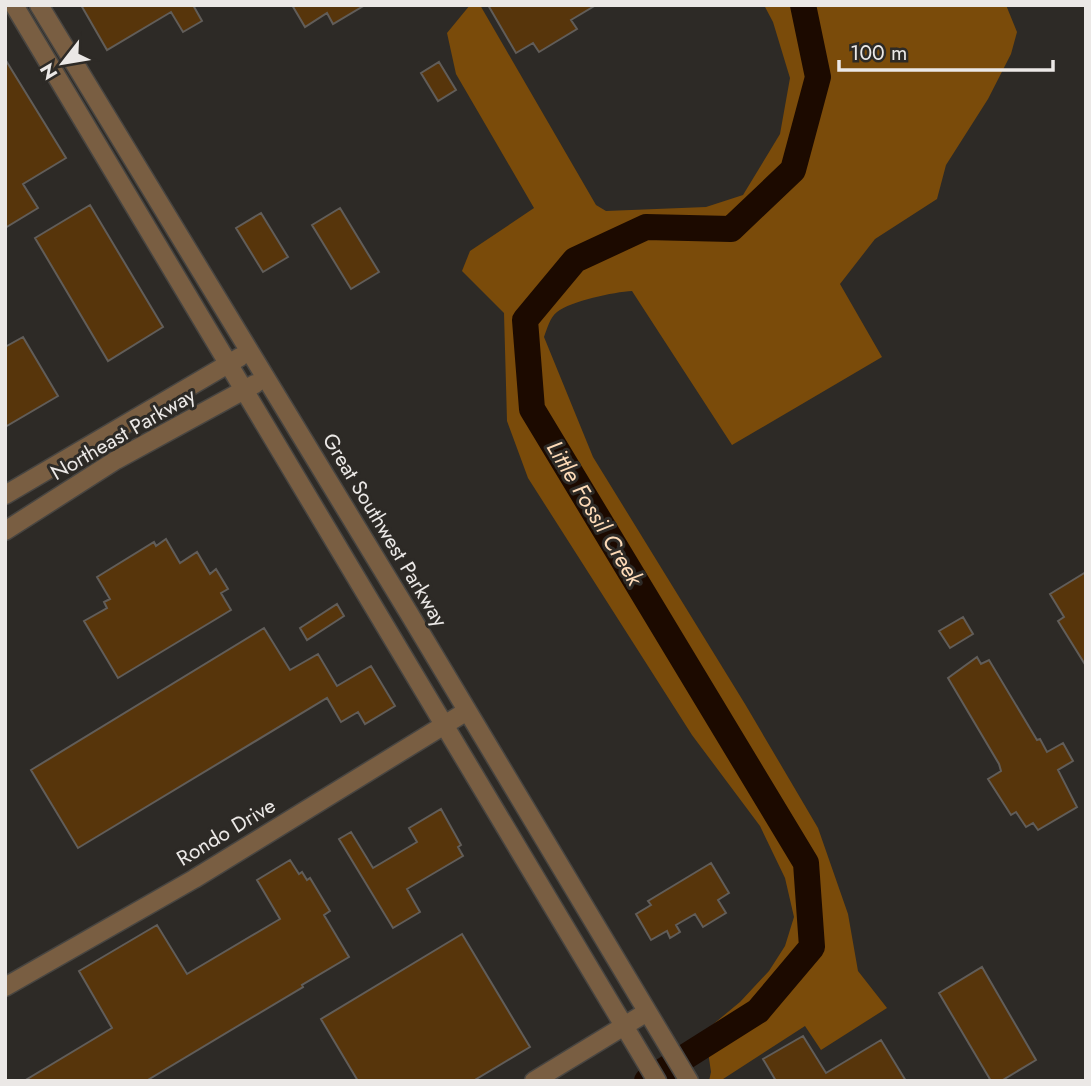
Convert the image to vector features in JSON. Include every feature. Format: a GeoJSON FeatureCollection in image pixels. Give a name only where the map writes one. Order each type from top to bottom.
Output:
{"type":"FeatureCollection","features":[{"type":"Feature","properties":{"kind":"street"},"geometry":{"type":"LineString","coordinates":[[14,5],[657,1081]]}},
{"type":"Feature","properties":{"kind":"street","name":"Great Southwest Parkway"},"geometry":{"type":"LineString","coordinates":[[39,5],[689,1081]]}},
{"type":"Feature","properties":{"kind":"street","name":"Northeast Parkway"},"geometry":{"type":"LineString","coordinates":[[5,495],[249,352]]}},
{"type":"Feature","properties":{"kind":"street","name":"Northeast Parkway"},"geometry":{"type":"LineString","coordinates":[[11,527],[116,460],[264,378]]}},
{"type":"Feature","properties":{"kind":"street"},"geometry":{"type":"LineString","coordinates":[[5,505],[11,527]]}},
{"type":"Feature","properties":{"kind":"street","name":"Rondo Drive"},"geometry":{"type":"LineString","coordinates":[[5,987],[194,879],[467,711]]}},
{"type":"Feature","properties":{"kind":"street"},"geometry":{"type":"LineString","coordinates":[[534,1081],[651,1018]]}},
{"type":"Feature","properties":{"kind":"shaded area"},"geometry":{"type":"Polygon","coordinates":[[[470,5],[480,5],[596,205],[606,211],[706,207],[743,195],[780,134],[790,78],[773,22],[764,5],[1006,5],[1017,32],[1011,54],[988,99],[946,165],[937,199],[875,239],[840,284],[882,357],[732,445],[632,291],[593,298],[564,308],[552,317],[544,337],[593,457],[818,828],[848,914],[858,971],[887,1008],[821,1050],[805,1026],[720,1081],[709,1081],[711,1072],[705,1031],[740,1002],[769,971],[785,946],[794,917],[785,878],[760,826],[692,735],[528,478],[507,421],[504,313],[462,271],[470,251],[534,208],[456,74],[447,33],[470,5]]]}},
{"type":"Feature","properties":{"kind":"building"},"geometry":{"type":"Polygon","coordinates":[[[81,5],[193,5],[202,21],[183,32],[171,12],[107,50],[81,5]]]}},
{"type":"Feature","properties":{"kind":"building"},"geometry":{"type":"Polygon","coordinates":[[[292,5],[365,5],[333,24],[327,13],[305,27],[292,5]]]}},
{"type":"Feature","properties":{"kind":"building"},"geometry":{"type":"Polygon","coordinates":[[[488,5],[596,5],[571,20],[577,29],[539,52],[533,43],[516,53],[488,5]]]}},
{"type":"Feature","properties":{"kind":"building"},"geometry":{"type":"Polygon","coordinates":[[[5,59],[66,158],[23,184],[38,208],[5,228],[5,59]]]}},
{"type":"Feature","properties":{"kind":"building"},"geometry":{"type":"Polygon","coordinates":[[[439,62],[456,90],[438,101],[421,73],[439,62]]]}},
{"type":"Feature","properties":{"kind":"building"},"geometry":{"type":"Polygon","coordinates":[[[90,205],[163,327],[108,361],[35,238],[90,205]]]}},
{"type":"Feature","properties":{"kind":"building"},"geometry":{"type":"Polygon","coordinates":[[[340,208],[379,272],[351,289],[312,225],[340,208]]]}},
{"type":"Feature","properties":{"kind":"building"},"geometry":{"type":"Polygon","coordinates":[[[261,213],[288,257],[263,272],[236,228],[261,213]]]}},
{"type":"Feature","properties":{"kind":"building"},"geometry":{"type":"Polygon","coordinates":[[[23,337],[58,396],[5,427],[5,347],[23,337]]]}},
{"type":"Feature","properties":{"kind":"building"},"geometry":{"type":"Polygon","coordinates":[[[166,539],[180,563],[197,552],[210,574],[216,569],[228,589],[221,593],[231,610],[118,678],[84,621],[107,608],[104,602],[110,599],[97,577],[154,542],[156,546],[166,539]]]}},
{"type":"Feature","properties":{"kind":"building"},"geometry":{"type":"Polygon","coordinates":[[[1086,572],[1086,666],[1058,621],[1064,617],[1050,594],[1086,572]]]}},
{"type":"Feature","properties":{"kind":"building"},"geometry":{"type":"Polygon","coordinates":[[[337,604],[344,616],[307,640],[300,628],[337,604]]]}},
{"type":"Feature","properties":{"kind":"building"},"geometry":{"type":"Polygon","coordinates":[[[963,617],[973,634],[950,648],[939,631],[963,617]]]}},
{"type":"Feature","properties":{"kind":"building"},"geometry":{"type":"Polygon","coordinates":[[[264,628],[290,670],[318,654],[337,686],[371,666],[395,706],[365,724],[358,712],[341,722],[327,698],[78,848],[31,770],[264,628]]]}},
{"type":"Feature","properties":{"kind":"building"},"geometry":{"type":"Polygon","coordinates":[[[977,657],[981,664],[989,660],[1047,752],[1063,743],[1073,761],[1058,770],[1077,807],[1038,830],[1033,823],[1026,827],[1016,812],[1011,815],[988,779],[1001,771],[999,764],[948,678],[977,657]]]}},
{"type":"Feature","properties":{"kind":"building"},"geometry":{"type":"Polygon","coordinates":[[[441,809],[461,845],[458,847],[463,856],[407,889],[420,912],[393,928],[339,839],[351,832],[373,868],[417,842],[409,828],[441,809]]]}},
{"type":"Feature","properties":{"kind":"building"},"geometry":{"type":"Polygon","coordinates":[[[290,860],[299,874],[302,872],[307,880],[310,878],[330,911],[324,915],[349,957],[146,1081],[24,1081],[112,1028],[79,971],[157,925],[187,974],[280,919],[257,880],[290,860]]]}},
{"type":"Feature","properties":{"kind":"building"},"geometry":{"type":"Polygon","coordinates":[[[711,863],[729,893],[718,900],[726,913],[703,927],[695,914],[676,925],[680,932],[670,938],[667,931],[651,940],[636,914],[651,905],[648,901],[711,863]]]}},
{"type":"Feature","properties":{"kind":"building"},"geometry":{"type":"Polygon","coordinates":[[[462,934],[530,1047],[473,1081],[358,1081],[321,1019],[462,934]]]}},
{"type":"Feature","properties":{"kind":"building"},"geometry":{"type":"Polygon","coordinates":[[[982,967],[1036,1060],[1001,1081],[991,1081],[939,993],[982,967]]]}},
{"type":"Feature","properties":{"kind":"building"},"geometry":{"type":"Polygon","coordinates":[[[803,1036],[826,1073],[881,1040],[906,1081],[776,1081],[763,1059],[803,1036]]]}},
{"type":"Feature","properties":{"kind":"waterway","name":"Little Fossil Creek"},"geometry":{"type":"LineString","coordinates":[[647,1081],[758,1011],[812,947],[806,863],[532,409],[525,320],[575,260],[646,227],[731,229],[793,170],[818,77],[803,5]]}}]}
